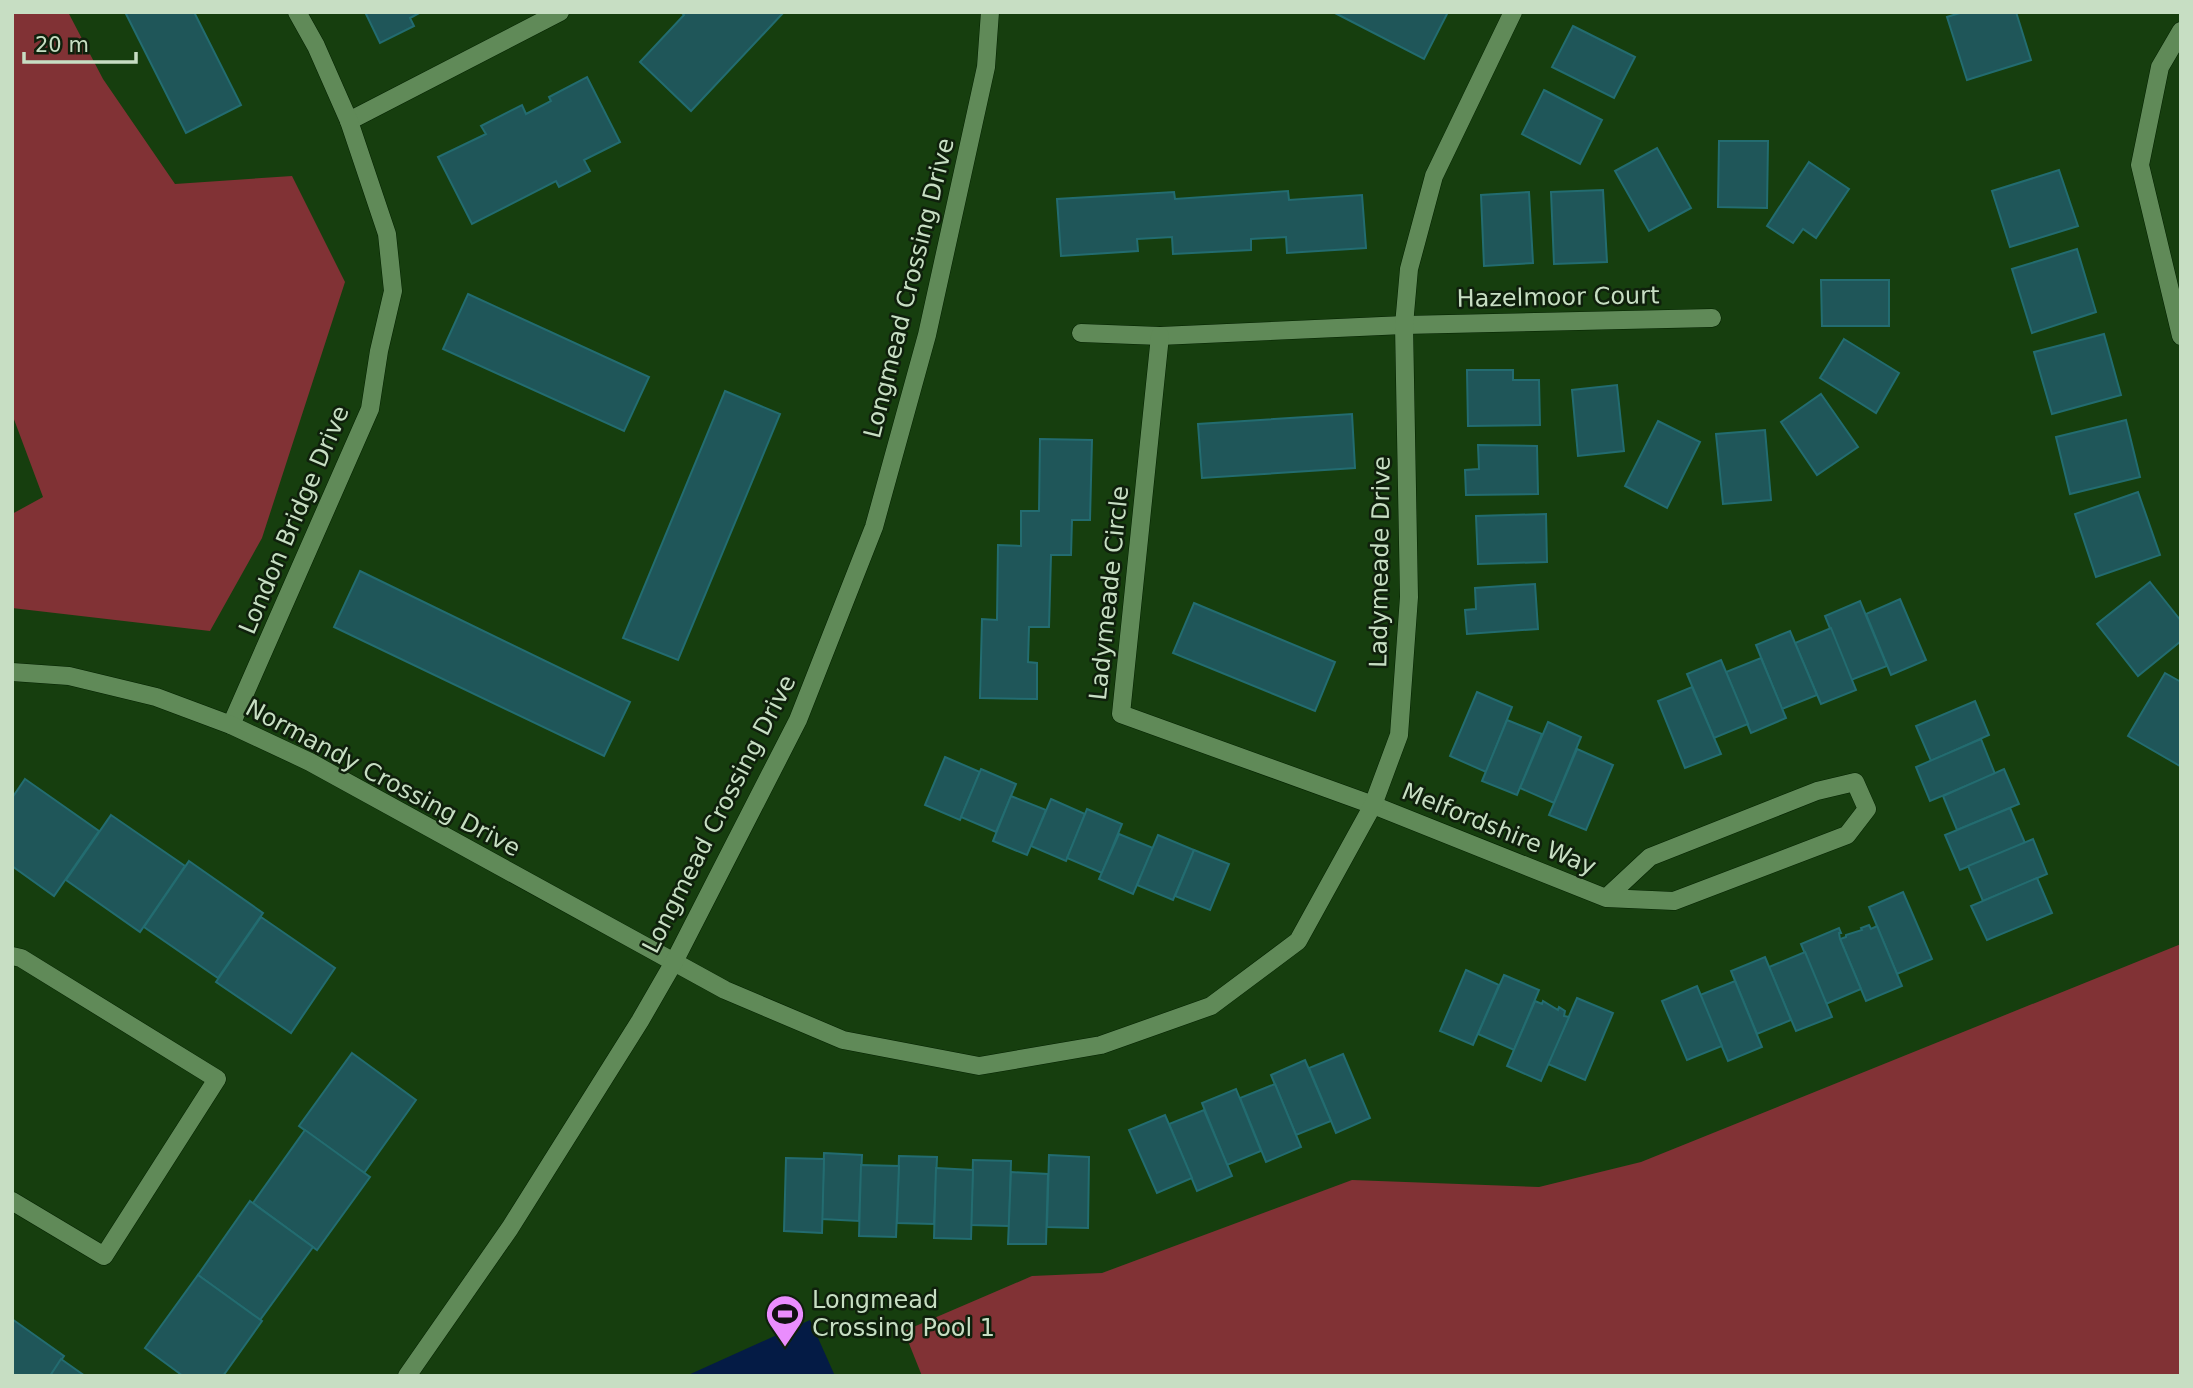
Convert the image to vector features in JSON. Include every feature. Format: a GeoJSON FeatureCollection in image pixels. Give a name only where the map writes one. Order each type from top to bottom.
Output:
{"type":"FeatureCollection","features":[{"type":"Feature","properties":{"kind":"street","name":"London Bridge Drive"},"geometry":{"type":"LineString","coordinates":[[232,725],[370,409],[379,351],[393,291],[387,234],[349,121],[316,46],[297,12]]}},
{"type":"Feature","properties":{"kind":"street"},"geometry":{"type":"LineString","coordinates":[[349,121],[560,12]]}},
{"type":"Feature","properties":{"kind":"street","name":"Longmead Crossing Drive"},"geometry":{"type":"LineString","coordinates":[[407,1376],[510,1228],[640,1021],[674,962],[798,720],[874,527],[927,335],[986,67],[990,12]]}},
{"type":"Feature","properties":{"kind":"street","name":"Ladymeade Drive"},"geometry":{"type":"LineString","coordinates":[[674,962],[725,990],[843,1040],[979,1066],[1101,1045],[1211,1006],[1298,941],[1373,805],[1399,735],[1409,597],[1405,326],[1409,269],[1434,176],[1513,12]]}},
{"type":"Feature","properties":{"kind":"street"},"geometry":{"type":"LineString","coordinates":[[2180,331],[2140,165],[2160,67],[2181,31]]}},
{"type":"Feature","properties":{"kind":"street","name":"Hazelmoor Court"},"geometry":{"type":"LineString","coordinates":[[1405,326],[1712,318]]}},
{"type":"Feature","properties":{"kind":"street"},"geometry":{"type":"LineString","coordinates":[[1081,332],[1160,336],[1405,326]]}},
{"type":"Feature","properties":{"kind":"street","name":"Ladymeade Circle"},"geometry":{"type":"LineString","coordinates":[[1160,336],[1121,714],[1373,805]]}},
{"type":"Feature","properties":{"kind":"street","name":"Normandy Crossing Drive"},"geometry":{"type":"LineString","coordinates":[[12,672],[69,676],[156,697],[232,725],[310,762],[674,962]]}},
{"type":"Feature","properties":{"kind":"street","name":"Melfordshire Way"},"geometry":{"type":"LineString","coordinates":[[1373,805],[1606,898],[1674,901],[1847,835],[1867,809],[1855,782],[1816,791],[1650,857],[1606,898]]}},
{"type":"Feature","properties":{"kind":"street"},"geometry":{"type":"LineString","coordinates":[[12,956],[20,958],[217,1079],[104,1256],[12,1201]]}},
{"type":"Feature","properties":{"kind":"shaded area"},"geometry":{"type":"Polygon","coordinates":[[[12,12],[68,12],[103,79],[175,184],[292,176],[345,282],[262,538],[210,631],[12,608],[12,514],[43,497],[12,414],[12,12]]]}},
{"type":"Feature","properties":{"kind":"shaded area"},"geometry":{"type":"Polygon","coordinates":[[[2181,944],[2181,1376],[922,1376],[904,1331],[1032,1276],[1102,1273],[1352,1180],[1539,1187],[1641,1162],[2181,944]]]}},
{"type":"Feature","properties":{"kind":"water","name":"Longmead Crossing Pool 1"},"geometry":{"type":"Polygon","coordinates":[[[810,1320],[835,1376],[686,1376],[810,1320]]]}},
{"type":"Feature","properties":{"kind":"building"},"geometry":{"type":"Polygon","coordinates":[[[125,12],[194,12],[241,105],[186,133],[125,12]]]}},
{"type":"Feature","properties":{"kind":"building"},"geometry":{"type":"Polygon","coordinates":[[[365,12],[421,12],[410,18],[414,26],[380,43],[365,12]]]}},
{"type":"Feature","properties":{"kind":"building"},"geometry":{"type":"Polygon","coordinates":[[[681,12],[784,12],[691,111],[640,62],[684,15],[681,12]]]}},
{"type":"Feature","properties":{"kind":"building"},"geometry":{"type":"Polygon","coordinates":[[[1333,12],[1448,12],[1424,59],[1333,12]]]}},
{"type":"Feature","properties":{"kind":"building"},"geometry":{"type":"Polygon","coordinates":[[[1963,12],[2016,12],[2031,60],[1967,80],[1947,17],[1963,12]]]}},
{"type":"Feature","properties":{"kind":"building"},"geometry":{"type":"Polygon","coordinates":[[[1573,26],[1635,57],[1614,98],[1552,67],[1573,26]]]}},
{"type":"Feature","properties":{"kind":"building"},"geometry":{"type":"Polygon","coordinates":[[[587,77],[620,142],[584,160],[590,171],[559,187],[556,181],[472,224],[438,157],[486,134],[481,126],[522,105],[526,114],[551,101],[549,97],[587,77]]]}},
{"type":"Feature","properties":{"kind":"building"},"geometry":{"type":"Polygon","coordinates":[[[1544,90],[1602,120],[1580,164],[1522,134],[1544,90]]]}},
{"type":"Feature","properties":{"kind":"building"},"geometry":{"type":"Polygon","coordinates":[[[1719,141],[1768,141],[1767,208],[1718,207],[1719,141]]]}},
{"type":"Feature","properties":{"kind":"building"},"geometry":{"type":"Polygon","coordinates":[[[1657,148],[1691,208],[1649,231],[1615,171],[1657,148]]]}},
{"type":"Feature","properties":{"kind":"building"},"geometry":{"type":"Polygon","coordinates":[[[1809,162],[1849,189],[1816,238],[1803,229],[1793,243],[1767,226],[1809,162]]]}},
{"type":"Feature","properties":{"kind":"building"},"geometry":{"type":"Polygon","coordinates":[[[2059,170],[2078,226],[2010,247],[1992,191],[2059,170]]]}},
{"type":"Feature","properties":{"kind":"building"},"geometry":{"type":"Polygon","coordinates":[[[1603,190],[1607,262],[1554,264],[1551,192],[1603,190]]]}},
{"type":"Feature","properties":{"kind":"building"},"geometry":{"type":"Polygon","coordinates":[[[1288,191],[1289,200],[1362,195],[1366,248],[1287,253],[1286,237],[1251,239],[1251,250],[1173,254],[1172,237],[1137,239],[1138,251],[1061,256],[1057,199],[1174,192],[1175,199],[1288,191]]]}},
{"type":"Feature","properties":{"kind":"building"},"geometry":{"type":"Polygon","coordinates":[[[1529,192],[1533,263],[1484,266],[1481,195],[1529,192]]]}},
{"type":"Feature","properties":{"kind":"building"},"geometry":{"type":"Polygon","coordinates":[[[2077,249],[2096,312],[2032,333],[2012,269],[2077,249]]]}},
{"type":"Feature","properties":{"kind":"building"},"geometry":{"type":"Polygon","coordinates":[[[1821,280],[1889,280],[1889,326],[1822,326],[1821,280]]]}},
{"type":"Feature","properties":{"kind":"building"},"geometry":{"type":"Polygon","coordinates":[[[468,294],[649,377],[624,431],[443,349],[468,294]]]}},
{"type":"Feature","properties":{"kind":"building"},"geometry":{"type":"Polygon","coordinates":[[[2104,334],[2121,395],[2052,414],[2034,352],[2104,334]]]}},
{"type":"Feature","properties":{"kind":"building"},"geometry":{"type":"Polygon","coordinates":[[[1844,339],[1899,373],[1876,413],[1820,378],[1844,339]]]}},
{"type":"Feature","properties":{"kind":"building"},"geometry":{"type":"Polygon","coordinates":[[[1467,370],[1513,370],[1513,380],[1539,380],[1540,425],[1468,426],[1467,370]]]}},
{"type":"Feature","properties":{"kind":"building"},"geometry":{"type":"Polygon","coordinates":[[[1617,385],[1624,451],[1578,456],[1572,390],[1617,385]]]}},
{"type":"Feature","properties":{"kind":"building"},"geometry":{"type":"Polygon","coordinates":[[[725,391],[780,414],[678,660],[623,638],[725,391]]]}},
{"type":"Feature","properties":{"kind":"building"},"geometry":{"type":"Polygon","coordinates":[[[1821,394],[1858,447],[1817,475],[1781,422],[1821,394]]]}},
{"type":"Feature","properties":{"kind":"building"},"geometry":{"type":"Polygon","coordinates":[[[1352,414],[1355,468],[1202,478],[1198,424],[1352,414]]]}},
{"type":"Feature","properties":{"kind":"building"},"geometry":{"type":"Polygon","coordinates":[[[2126,420],[2140,477],[2070,494],[2056,437],[2126,420]]]}},
{"type":"Feature","properties":{"kind":"building"},"geometry":{"type":"Polygon","coordinates":[[[1658,421],[1700,442],[1667,508],[1625,486],[1658,421]]]}},
{"type":"Feature","properties":{"kind":"building"},"geometry":{"type":"Polygon","coordinates":[[[1765,430],[1771,500],[1723,504],[1716,434],[1765,430]]]}},
{"type":"Feature","properties":{"kind":"building"},"geometry":{"type":"Polygon","coordinates":[[[1040,439],[1092,440],[1090,520],[1072,520],[1071,555],[1051,555],[1049,627],[1029,627],[1028,662],[1037,663],[1037,699],[980,698],[982,619],[997,620],[998,545],[1021,546],[1021,511],[1039,511],[1040,439]]]}},
{"type":"Feature","properties":{"kind":"building"},"geometry":{"type":"Polygon","coordinates":[[[1478,445],[1537,446],[1538,494],[1466,495],[1465,470],[1479,469],[1478,445]]]}},
{"type":"Feature","properties":{"kind":"building"},"geometry":{"type":"Polygon","coordinates":[[[2138,492],[2160,555],[2096,577],[2075,514],[2138,492]]]}},
{"type":"Feature","properties":{"kind":"building"},"geometry":{"type":"Polygon","coordinates":[[[1546,514],[1547,562],[1478,564],[1476,516],[1546,514]]]}},
{"type":"Feature","properties":{"kind":"building"},"geometry":{"type":"Polygon","coordinates":[[[360,571],[630,702],[604,756],[334,627],[360,571]]]}},
{"type":"Feature","properties":{"kind":"building"},"geometry":{"type":"Polygon","coordinates":[[[2150,582],[2181,621],[2181,641],[2138,676],[2097,624],[2150,582]]]}},
{"type":"Feature","properties":{"kind":"building"},"geometry":{"type":"Polygon","coordinates":[[[1535,584],[1538,629],[1467,634],[1465,610],[1476,609],[1475,588],[1535,584]]]}},
{"type":"Feature","properties":{"kind":"building"},"geometry":{"type":"Polygon","coordinates":[[[1900,599],[1926,660],[1891,675],[1866,614],[1900,599]]]}},
{"type":"Feature","properties":{"kind":"building"},"geometry":{"type":"Polygon","coordinates":[[[1860,601],[1887,666],[1851,680],[1825,616],[1860,601]]]}},
{"type":"Feature","properties":{"kind":"building"},"geometry":{"type":"Polygon","coordinates":[[[1194,603],[1335,662],[1315,711],[1173,653],[1194,603]]]}},
{"type":"Feature","properties":{"kind":"building"},"geometry":{"type":"Polygon","coordinates":[[[1831,628],[1856,690],[1821,704],[1795,643],[1831,628]]]}},
{"type":"Feature","properties":{"kind":"building"},"geometry":{"type":"Polygon","coordinates":[[[1790,631],[1817,695],[1782,709],[1756,645],[1790,631]]]}},
{"type":"Feature","properties":{"kind":"building"},"geometry":{"type":"Polygon","coordinates":[[[1761,658],[1786,718],[1751,733],[1726,672],[1761,658]]]}},
{"type":"Feature","properties":{"kind":"building"},"geometry":{"type":"Polygon","coordinates":[[[1721,660],[1748,724],[1714,738],[1687,674],[1721,660]]]}},
{"type":"Feature","properties":{"kind":"building"},"geometry":{"type":"Polygon","coordinates":[[[2165,673],[2181,682],[2180,766],[2128,736],[2165,673]]]}},
{"type":"Feature","properties":{"kind":"building"},"geometry":{"type":"Polygon","coordinates":[[[1692,687],[1721,754],[1685,768],[1658,701],[1692,687]]]}},
{"type":"Feature","properties":{"kind":"building"},"geometry":{"type":"Polygon","coordinates":[[[1477,692],[1512,707],[1486,772],[1450,756],[1477,692]]]}},
{"type":"Feature","properties":{"kind":"building"},"geometry":{"type":"Polygon","coordinates":[[[1975,701],[1989,735],[1931,761],[1916,726],[1975,701]]]}},
{"type":"Feature","properties":{"kind":"building"},"geometry":{"type":"Polygon","coordinates":[[[1507,720],[1542,734],[1517,795],[1482,781],[1507,720]]]}},
{"type":"Feature","properties":{"kind":"building"},"geometry":{"type":"Polygon","coordinates":[[[1548,722],[1581,737],[1554,803],[1520,788],[1548,722]]]}},
{"type":"Feature","properties":{"kind":"building"},"geometry":{"type":"Polygon","coordinates":[[[1981,739],[1995,774],[1930,801],[1916,767],[1981,739]]]}},
{"type":"Feature","properties":{"kind":"building"},"geometry":{"type":"Polygon","coordinates":[[[1577,749],[1613,765],[1586,830],[1549,815],[1577,749]]]}},
{"type":"Feature","properties":{"kind":"building"},"geometry":{"type":"Polygon","coordinates":[[[945,757],[980,772],[960,820],[925,805],[945,757]]]}},
{"type":"Feature","properties":{"kind":"building"},"geometry":{"type":"Polygon","coordinates":[[[981,769],[1016,784],[996,832],[961,817],[981,769]]]}},
{"type":"Feature","properties":{"kind":"building"},"geometry":{"type":"Polygon","coordinates":[[[2004,769],[2019,804],[1957,830],[1943,796],[2004,769]]]}},
{"type":"Feature","properties":{"kind":"building"},"geometry":{"type":"Polygon","coordinates":[[[25,779],[99,831],[54,896],[12,866],[12,798],[25,779]]]}},
{"type":"Feature","properties":{"kind":"building"},"geometry":{"type":"Polygon","coordinates":[[[1011,796],[1046,810],[1027,855],[993,841],[1011,796]]]}},
{"type":"Feature","properties":{"kind":"building"},"geometry":{"type":"Polygon","coordinates":[[[1051,799],[1085,814],[1066,861],[1031,846],[1051,799]]]}},
{"type":"Feature","properties":{"kind":"building"},"geometry":{"type":"Polygon","coordinates":[[[2010,808],[2025,843],[1960,870],[1945,835],[2010,808]]]}},
{"type":"Feature","properties":{"kind":"building"},"geometry":{"type":"Polygon","coordinates":[[[1087,809],[1122,824],[1102,873],[1067,858],[1087,809]]]}},
{"type":"Feature","properties":{"kind":"building"},"geometry":{"type":"Polygon","coordinates":[[[111,815],[185,866],[140,932],[66,880],[111,815]]]}},
{"type":"Feature","properties":{"kind":"building"},"geometry":{"type":"Polygon","coordinates":[[[1119,834],[1153,848],[1133,894],[1099,879],[1119,834]]]}},
{"type":"Feature","properties":{"kind":"building"},"geometry":{"type":"Polygon","coordinates":[[[1158,835],[1194,850],[1173,900],[1137,885],[1158,835]]]}},
{"type":"Feature","properties":{"kind":"building"},"geometry":{"type":"Polygon","coordinates":[[[2033,839],[2047,874],[1983,901],[1968,866],[2033,839]]]}},
{"type":"Feature","properties":{"kind":"building"},"geometry":{"type":"Polygon","coordinates":[[[1194,850],[1229,864],[1210,910],[1175,896],[1194,850]]]}},
{"type":"Feature","properties":{"kind":"building"},"geometry":{"type":"Polygon","coordinates":[[[189,861],[263,913],[218,978],[144,927],[189,861]]]}},
{"type":"Feature","properties":{"kind":"building"},"geometry":{"type":"Polygon","coordinates":[[[2037,878],[2052,913],[1987,940],[1971,906],[2037,878]]]}},
{"type":"Feature","properties":{"kind":"building"},"geometry":{"type":"Polygon","coordinates":[[[1903,892],[1932,959],[1897,974],[1869,907],[1903,892]]]}},
{"type":"Feature","properties":{"kind":"building"},"geometry":{"type":"Polygon","coordinates":[[[261,917],[335,968],[291,1033],[216,982],[261,917]]]}},
{"type":"Feature","properties":{"kind":"building"},"geometry":{"type":"Polygon","coordinates":[[[1869,925],[1871,929],[1877,926],[1902,986],[1866,1001],[1840,939],[1869,925]]]}},
{"type":"Feature","properties":{"kind":"building"},"geometry":{"type":"Polygon","coordinates":[[[1839,928],[1840,939],[1861,989],[1826,1004],[1801,944],[1839,928]]]}},
{"type":"Feature","properties":{"kind":"building"},"geometry":{"type":"Polygon","coordinates":[[[1805,952],[1832,1017],[1796,1031],[1769,967],[1805,952]]]}},
{"type":"Feature","properties":{"kind":"building"},"geometry":{"type":"Polygon","coordinates":[[[1765,957],[1791,1020],[1757,1034],[1731,971],[1765,957]]]}},
{"type":"Feature","properties":{"kind":"building"},"geometry":{"type":"Polygon","coordinates":[[[1466,970],[1499,985],[1473,1045],[1440,1031],[1466,970]]]}},
{"type":"Feature","properties":{"kind":"building"},"geometry":{"type":"Polygon","coordinates":[[[1504,975],[1539,990],[1514,1050],[1478,1034],[1504,975]]]}},
{"type":"Feature","properties":{"kind":"building"},"geometry":{"type":"Polygon","coordinates":[[[1735,981],[1762,1047],[1728,1061],[1700,995],[1735,981]]]}},
{"type":"Feature","properties":{"kind":"building"},"geometry":{"type":"Polygon","coordinates":[[[1697,986],[1722,1046],[1687,1060],[1662,1001],[1697,986]]]}},
{"type":"Feature","properties":{"kind":"building"},"geometry":{"type":"Polygon","coordinates":[[[1577,998],[1613,1013],[1585,1080],[1548,1064],[1577,998]]]}},
{"type":"Feature","properties":{"kind":"building"},"geometry":{"type":"Polygon","coordinates":[[[1535,1001],[1542,1004],[1543,1001],[1558,1010],[1559,1007],[1565,1011],[1564,1016],[1569,1017],[1541,1081],[1507,1066],[1535,1001]]]}},
{"type":"Feature","properties":{"kind":"building"},"geometry":{"type":"Polygon","coordinates":[[[352,1053],[416,1100],[364,1173],[299,1126],[352,1053]]]}},
{"type":"Feature","properties":{"kind":"building"},"geometry":{"type":"Polygon","coordinates":[[[1343,1054],[1370,1118],[1336,1133],[1309,1068],[1343,1054]]]}},
{"type":"Feature","properties":{"kind":"building"},"geometry":{"type":"Polygon","coordinates":[[[1305,1060],[1331,1121],[1296,1135],[1271,1075],[1305,1060]]]}},
{"type":"Feature","properties":{"kind":"building"},"geometry":{"type":"Polygon","coordinates":[[[1275,1084],[1301,1147],[1266,1162],[1240,1098],[1275,1084]]]}},
{"type":"Feature","properties":{"kind":"building"},"geometry":{"type":"Polygon","coordinates":[[[1236,1089],[1261,1151],[1227,1165],[1202,1103],[1236,1089]]]}},
{"type":"Feature","properties":{"kind":"building"},"geometry":{"type":"Polygon","coordinates":[[[1204,1110],[1232,1176],[1197,1191],[1169,1124],[1204,1110]]]}},
{"type":"Feature","properties":{"kind":"building"},"geometry":{"type":"Polygon","coordinates":[[[1165,1115],[1192,1178],[1157,1193],[1129,1130],[1165,1115]]]}},
{"type":"Feature","properties":{"kind":"building"},"geometry":{"type":"Polygon","coordinates":[[[305,1130],[370,1177],[317,1250],[253,1203],[305,1130]]]}},
{"type":"Feature","properties":{"kind":"building"},"geometry":{"type":"Polygon","coordinates":[[[824,1153],[862,1155],[859,1221],[822,1219],[824,1153]]]}},
{"type":"Feature","properties":{"kind":"building"},"geometry":{"type":"Polygon","coordinates":[[[1049,1155],[1089,1157],[1088,1228],[1047,1227],[1049,1155]]]}},
{"type":"Feature","properties":{"kind":"building"},"geometry":{"type":"Polygon","coordinates":[[[899,1156],[937,1157],[934,1224],[897,1223],[899,1156]]]}},
{"type":"Feature","properties":{"kind":"building"},"geometry":{"type":"Polygon","coordinates":[[[786,1158],[824,1159],[822,1233],[784,1231],[786,1158]]]}},
{"type":"Feature","properties":{"kind":"building"},"geometry":{"type":"Polygon","coordinates":[[[973,1160],[1011,1161],[1009,1226],[971,1225],[973,1160]]]}},
{"type":"Feature","properties":{"kind":"building"},"geometry":{"type":"Polygon","coordinates":[[[861,1165],[899,1166],[896,1237],[859,1236],[861,1165]]]}},
{"type":"Feature","properties":{"kind":"building"},"geometry":{"type":"Polygon","coordinates":[[[936,1168],[973,1170],[971,1239],[934,1238],[936,1168]]]}},
{"type":"Feature","properties":{"kind":"building"},"geometry":{"type":"Polygon","coordinates":[[[1011,1172],[1048,1174],[1046,1244],[1008,1244],[1011,1172]]]}},
{"type":"Feature","properties":{"kind":"building"},"geometry":{"type":"Polygon","coordinates":[[[250,1201],[313,1247],[260,1320],[198,1275],[250,1201]]]}},
{"type":"Feature","properties":{"kind":"building"},"geometry":{"type":"Polygon","coordinates":[[[198,1275],[262,1321],[223,1376],[183,1376],[145,1348],[198,1275]]]}},
{"type":"Feature","properties":{"kind":"building"},"geometry":{"type":"Polygon","coordinates":[[[12,1319],[64,1356],[50,1376],[12,1376],[12,1319]]]}},
{"type":"Feature","properties":{"kind":"building"},"geometry":{"type":"Polygon","coordinates":[[[61,1359],[85,1376],[50,1376],[61,1359]]]}},
{"type":"Feature","properties":{"kind":"place","name":"Longmead Crossing Pool 1"},"geometry":{"type":"Point","coordinates":[785,1348]}}]}
